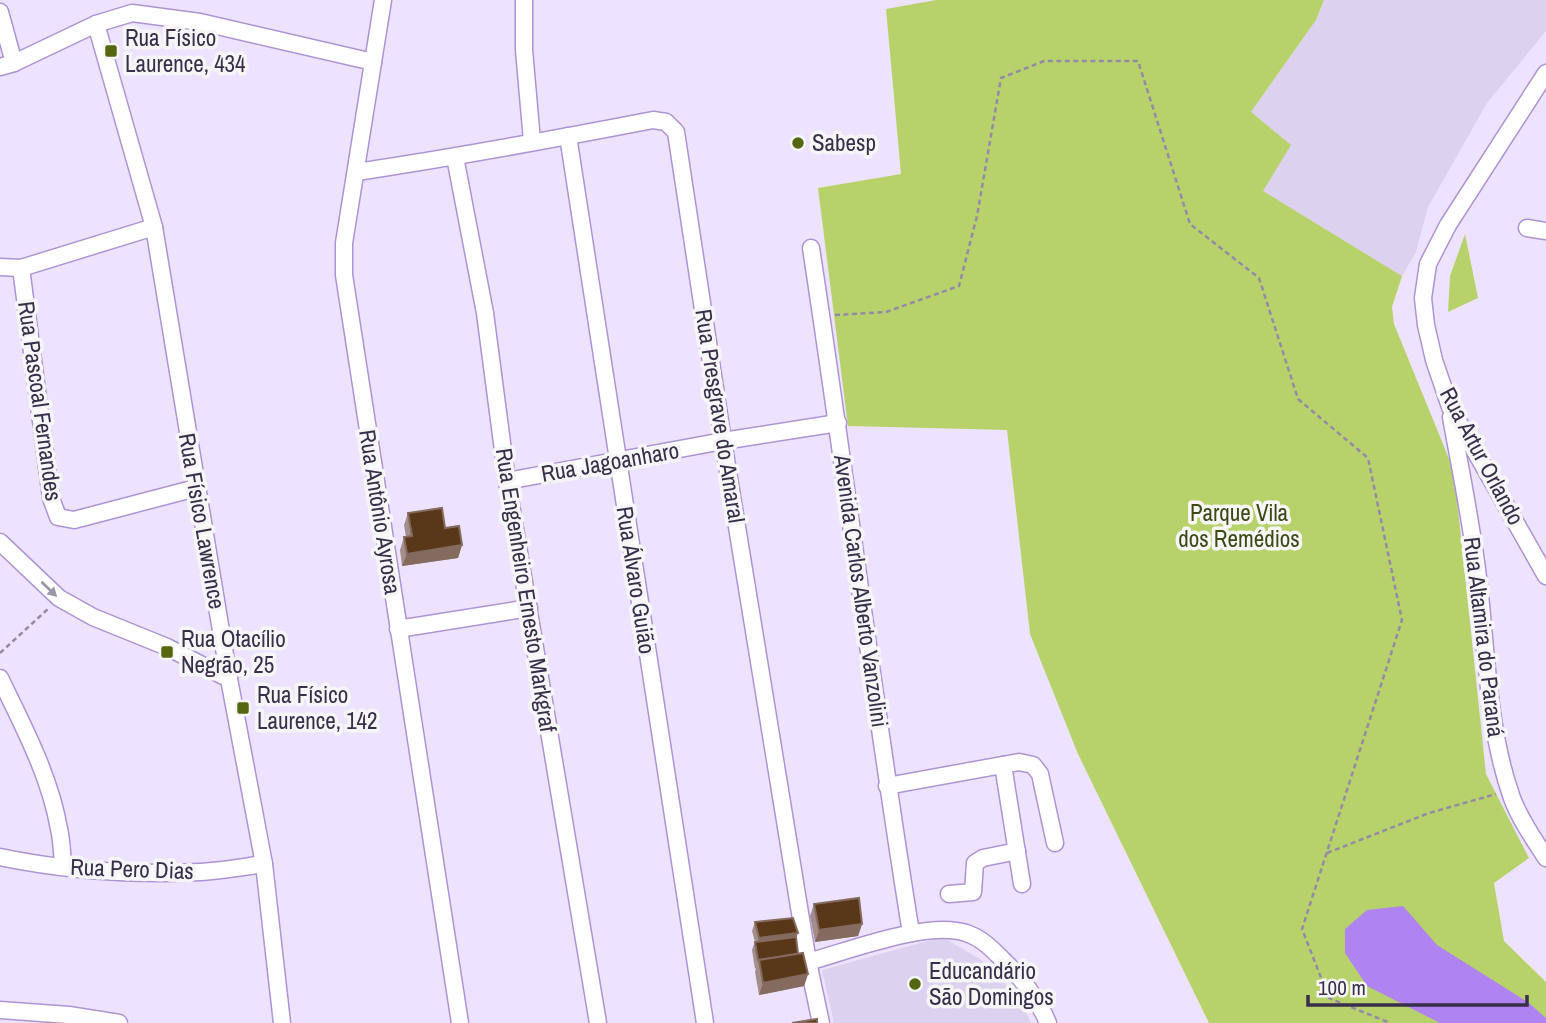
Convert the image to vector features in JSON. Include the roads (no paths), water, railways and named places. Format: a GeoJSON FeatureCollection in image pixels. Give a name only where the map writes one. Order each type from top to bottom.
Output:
{"type":"FeatureCollection","features":[{"type":"Feature","properties":{"kind":"street","name":"Rua Antônio Ayrosa"},"geometry":{"type":"LineString","coordinates":[[383,0],[344,243],[344,275],[460,1023]]}},
{"type":"Feature","properties":{"kind":"street"},"geometry":{"type":"LineString","coordinates":[[524,0],[524,50],[532,141]]}},
{"type":"Feature","properties":{"kind":"street"},"geometry":{"type":"LineString","coordinates":[[0,12],[7,65],[96,24],[125,14],[140,13],[200,22],[373,62]]}},
{"type":"Feature","properties":{"kind":"street","name":"Rua Físico Lawrence"},"geometry":{"type":"LineString","coordinates":[[96,24],[154,227],[196,488],[264,864],[282,1023]]}},
{"type":"Feature","properties":{"kind":"street","name":"Rua Artur Orlando"},"geometry":{"type":"LineString","coordinates":[[1546,73],[1448,225],[1428,264],[1423,298],[1426,326],[1450,407],[1546,576]]}},
{"type":"Feature","properties":{"kind":"street","name":"Rua Presgrave do Amaral"},"geometry":{"type":"LineString","coordinates":[[357,172],[455,158],[532,141],[653,120],[666,122],[676,132],[723,441],[808,962],[821,1023]]}},
{"type":"Feature","properties":{"kind":"street","name":"Rua Álvaro Guião"},"geometry":{"type":"LineString","coordinates":[[568,136],[705,1023]]}},
{"type":"Feature","properties":{"kind":"street","name":"Rua Engenheiro Ernesto Markgraf"},"geometry":{"type":"LineString","coordinates":[[455,158],[485,313],[507,481],[597,1023]]}},
{"type":"Feature","properties":{"kind":"street"},"geometry":{"type":"LineString","coordinates":[[0,267],[22,268],[154,227]]}},
{"type":"Feature","properties":{"kind":"street"},"geometry":{"type":"LineString","coordinates":[[1527,228],[1546,231]]}},
{"type":"Feature","properties":{"kind":"street","name":"Avenida Carlos Alberto Vanzolini"},"geometry":{"type":"LineString","coordinates":[[811,248],[838,423],[887,786],[911,933]]}},
{"type":"Feature","properties":{"kind":"street","name":"Rua Pascoal Fernandes"},"geometry":{"type":"LineString","coordinates":[[22,268],[51,498],[58,517],[74,520],[196,488]]}},
{"type":"Feature","properties":{"kind":"street","name":"Rua Altamira do Paraná"},"geometry":{"type":"LineString","coordinates":[[1450,407],[1479,583],[1501,762],[1509,790],[1527,828],[1546,858]]}},
{"type":"Feature","properties":{"kind":"street","name":"Rua Jagoanharo"},"geometry":{"type":"LineString","coordinates":[[507,481],[723,441],[838,423]]}},
{"type":"Feature","properties":{"kind":"street"},"geometry":{"type":"LineString","coordinates":[[0,542],[59,598],[93,617],[167,648],[229,679]]}},
{"type":"Feature","properties":{"kind":"street"},"geometry":{"type":"LineString","coordinates":[[398,629],[529,608]]}},
{"type":"Feature","properties":{"kind":"street"},"geometry":{"type":"LineString","coordinates":[[0,678],[50,791],[60,829],[63,866]]}},
{"type":"Feature","properties":{"kind":"street"},"geometry":{"type":"LineString","coordinates":[[887,786],[1019,762],[1032,765],[1040,774],[1055,843]]}},
{"type":"Feature","properties":{"kind":"street"},"geometry":{"type":"LineString","coordinates":[[1003,765],[1022,884]]}},
{"type":"Feature","properties":{"kind":"street"},"geometry":{"type":"LineString","coordinates":[[949,894],[973,892],[975,863],[983,858],[1017,851]]}},
{"type":"Feature","properties":{"kind":"street","name":"Rua Pero Dias"},"geometry":{"type":"LineString","coordinates":[[0,858],[141,872],[201,872],[264,864]]}},
{"type":"Feature","properties":{"kind":"street"},"geometry":{"type":"LineString","coordinates":[[808,962],[911,933],[944,929],[966,933],[984,942],[1014,971],[1048,1023]]}},
{"type":"Feature","properties":{"kind":"street"},"geometry":{"type":"LineString","coordinates":[[0,1010],[69,1015],[120,1023]]}},
{"type":"Feature","properties":{"kind":"place","name":"Rua Físico Laurence, 434"},"geometry":{"type":"Point","coordinates":[111,51]}},
{"type":"Feature","properties":{"kind":"place","name":"Sabesp"},"geometry":{"type":"Point","coordinates":[798,143]}},
{"type":"Feature","properties":{"kind":"place","name":"Rua Otacílio Negrão, 25"},"geometry":{"type":"Point","coordinates":[167,652]}},
{"type":"Feature","properties":{"kind":"place","name":"Rua Físico Laurence, 142"},"geometry":{"type":"Point","coordinates":[243,708]}},
{"type":"Feature","properties":{"kind":"place","name":"Educandário São Domingos"},"geometry":{"type":"Point","coordinates":[915,984]}},
{"type":"Feature","properties":{"kind":"park label","name":"Parque Vila dos Remédios"},"geometry":{"type":"Point","coordinates":[1239,526]}}]}
